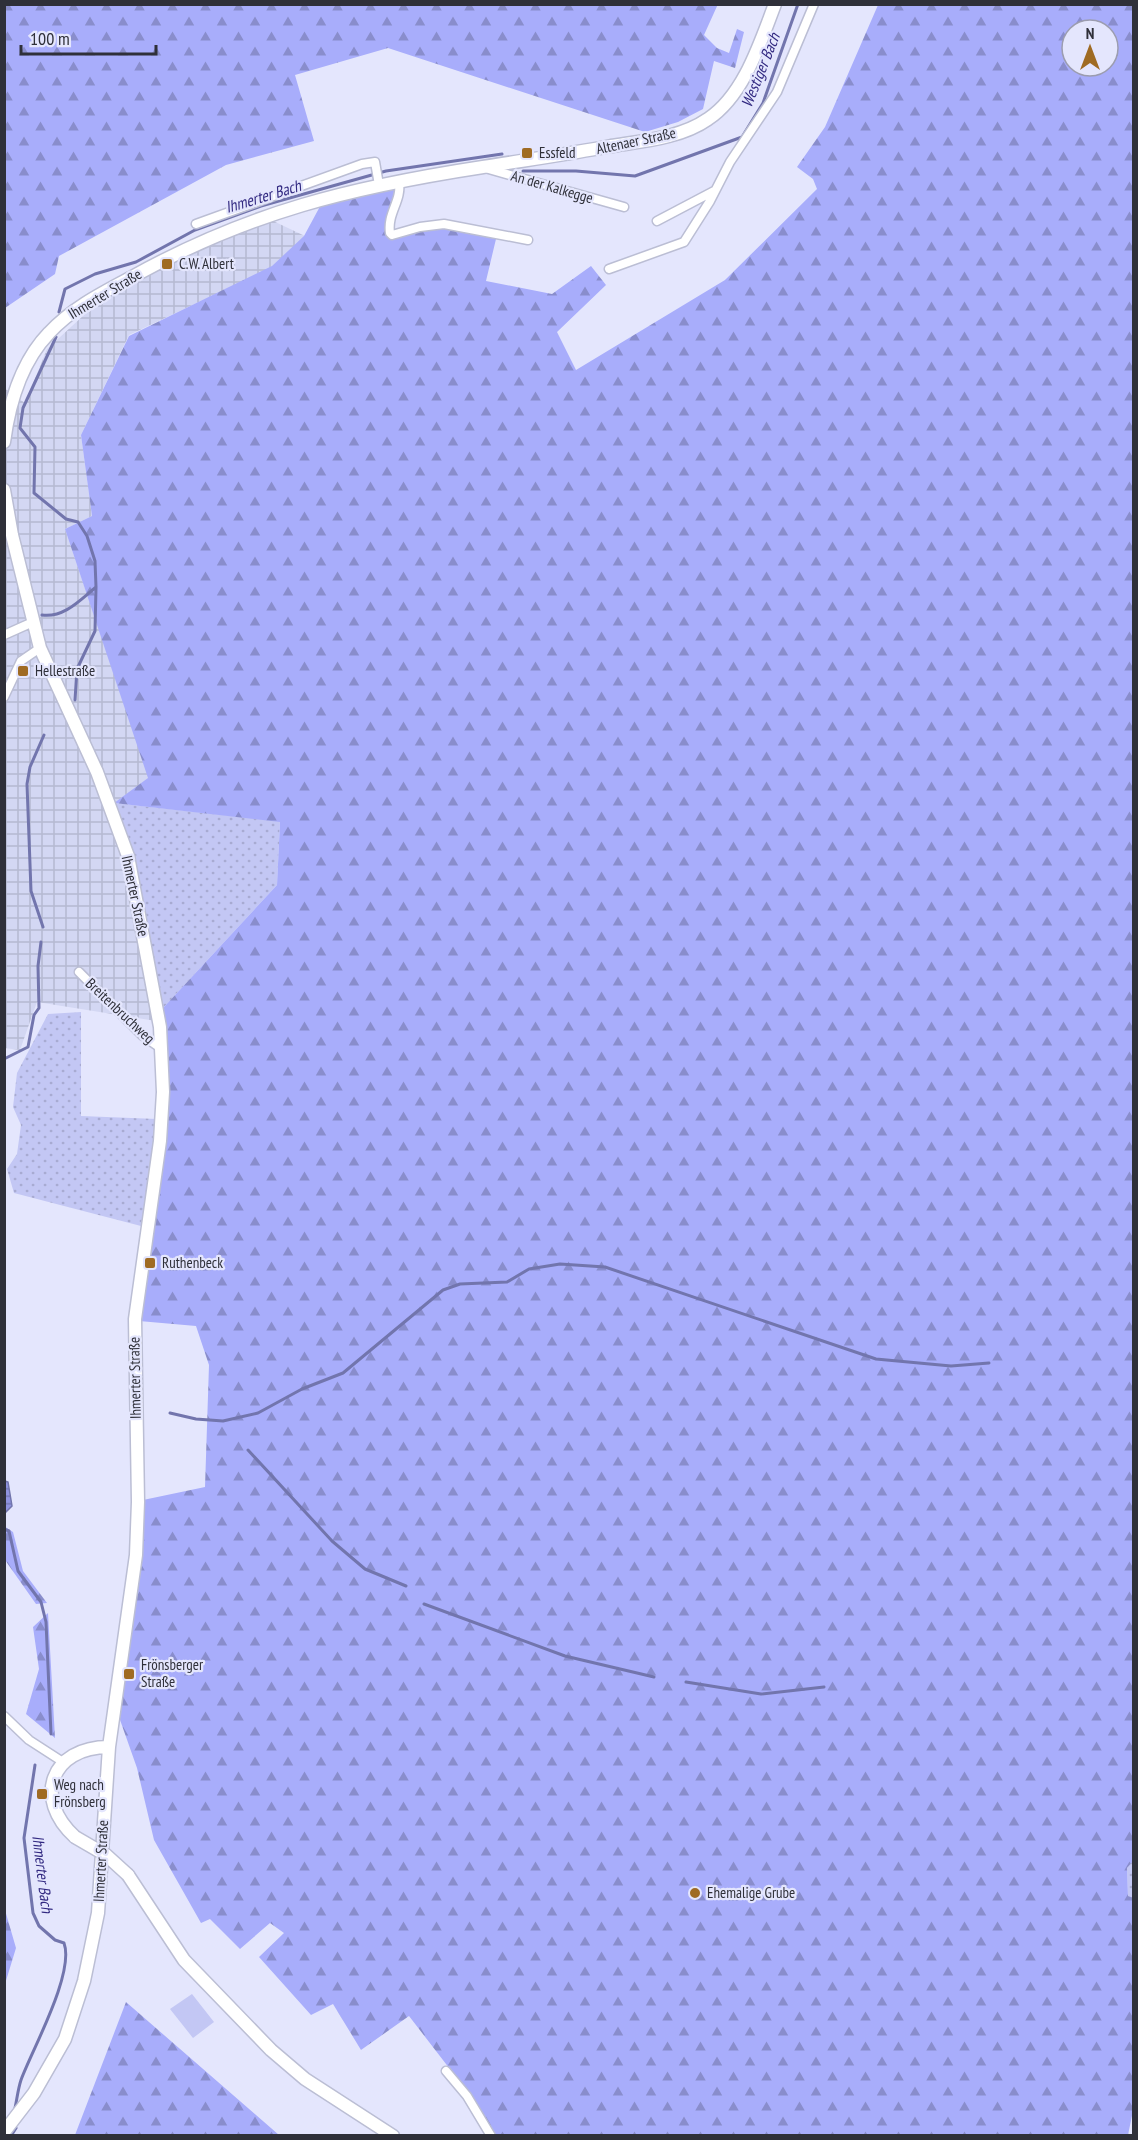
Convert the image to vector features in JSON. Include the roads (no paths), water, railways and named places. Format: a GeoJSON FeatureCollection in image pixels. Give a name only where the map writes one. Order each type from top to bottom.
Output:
{"type":"FeatureCollection","features":[{"type":"Feature","properties":{"kind":"main road","name":"Altenaer Straße"},"geometry":{"type":"LineString","coordinates":[[535,159],[674,134],[705,121],[722,108],[741,81],[775,4]]}},
{"type":"Feature","properties":{"kind":"main road","name":"Ihmerter Straße"},"geometry":{"type":"LineString","coordinates":[[4,442],[11,403],[30,360],[47,334],[86,302],[213,235],[322,197],[379,185],[535,159]]}},
{"type":"Feature","properties":{"kind":"main road","name":"Ihmerter Straße"},"geometry":{"type":"LineString","coordinates":[[4,490],[8,518],[40,648],[100,781],[124,845],[142,925],[162,1049],[160,1141],[135,1319],[138,1502],[136,1555],[108,1747],[98,1913],[84,1981],[65,2039],[50,2067],[4,2132]]}},
{"type":"Feature","properties":{"kind":"main road"},"geometry":{"type":"LineString","coordinates":[[108,1747],[81,1751],[63,1762],[52,1784],[52,1803],[58,1819],[75,1838],[106,1855],[128,1875],[184,1960],[271,2050],[305,2079],[393,2136]]}},
{"type":"Feature","properties":{"kind":"street"},"geometry":{"type":"LineString","coordinates":[[609,269],[684,242],[777,92],[814,4]]}},
{"type":"Feature","properties":{"kind":"street"},"geometry":{"type":"LineString","coordinates":[[196,224],[362,164],[375,162],[379,185]]}},
{"type":"Feature","properties":{"kind":"street","name":"An der Kalkegge"},"geometry":{"type":"LineString","coordinates":[[481,167],[624,207]]}},
{"type":"Feature","properties":{"kind":"street"},"geometry":{"type":"LineString","coordinates":[[399,182],[399,195],[389,220],[390,233],[393,235],[420,227],[444,224],[528,240]]}},
{"type":"Feature","properties":{"kind":"street"},"geometry":{"type":"LineString","coordinates":[[657,222],[714,191]]}},
{"type":"Feature","properties":{"kind":"street"},"geometry":{"type":"LineString","coordinates":[[4,635],[33,622]]}},
{"type":"Feature","properties":{"kind":"street"},"geometry":{"type":"LineString","coordinates":[[4,697],[21,661],[40,648]]}},
{"type":"Feature","properties":{"kind":"street","name":"Breitenbruchweg"},"geometry":{"type":"LineString","coordinates":[[79,972],[143,1036],[162,1049]]}},
{"type":"Feature","properties":{"kind":"street"},"geometry":{"type":"LineString","coordinates":[[4,1716],[29,1740],[63,1762]]}},
{"type":"Feature","properties":{"kind":"street"},"geometry":{"type":"LineString","coordinates":[[446,2071],[467,2096],[491,2136]]}},
{"type":"Feature","properties":{"kind":"waterway","name":"Westiger Bach"},"geometry":{"type":"LineString","coordinates":[[523,171],[576,171],[635,176],[742,137],[763,103],[798,4]]}},
{"type":"Feature","properties":{"kind":"waterway","name":"Ihmerter Bach"},"geometry":{"type":"LineString","coordinates":[[59,312],[65,289],[95,274],[136,262],[195,230],[261,206],[386,171],[502,154]]}},
{"type":"Feature","properties":{"kind":"waterway","name":"Ihmerter Bach"},"geometry":{"type":"LineString","coordinates":[[56,337],[23,408],[20,428],[35,447],[34,493],[66,519],[78,522],[87,536],[95,561],[95,631],[77,669],[75,700]]}},
{"type":"Feature","properties":{"kind":"waterway"},"geometry":{"type":"LineString","coordinates":[[42,615],[65,611],[96,587]]}},
{"type":"Feature","properties":{"kind":"waterway","name":"Ihmerter Bach"},"geometry":{"type":"LineString","coordinates":[[43,927],[31,891],[27,784],[30,767],[44,735]]}},
{"type":"Feature","properties":{"kind":"waterway","name":"Ihmerter Bach"},"geometry":{"type":"LineString","coordinates":[[4,1059],[28,1047],[34,1015],[39,1008],[38,966],[41,942]]}},
{"type":"Feature","properties":{"kind":"waterway"},"geometry":{"type":"LineString","coordinates":[[170,1413],[196,1419],[223,1421],[258,1413],[302,1389],[343,1373],[443,1290],[460,1284],[507,1282],[529,1269],[560,1264],[605,1267],[876,1359],[951,1366],[989,1363]]}},
{"type":"Feature","properties":{"kind":"waterway"},"geometry":{"type":"LineString","coordinates":[[248,1450],[332,1541],[365,1569],[406,1586]]}},
{"type":"Feature","properties":{"kind":"waterway","name":"Ihmerter Bach"},"geometry":{"type":"LineString","coordinates":[[4,1529],[9,1531],[18,1571],[41,1602],[46,1622],[51,1734]]}},
{"type":"Feature","properties":{"kind":"waterway"},"geometry":{"type":"LineString","coordinates":[[424,1604],[565,1656],[654,1677]]}},
{"type":"Feature","properties":{"kind":"waterway"},"geometry":{"type":"LineString","coordinates":[[686,1682],[761,1694],[824,1687]]}},
{"type":"Feature","properties":{"kind":"waterway","name":"Ihmerter Bach"},"geometry":{"type":"LineString","coordinates":[[15,2108],[21,2080],[58,1992],[66,1956],[64,1943],[55,1940],[39,1926],[33,1913],[24,1838],[35,1765]]}},
{"type":"Feature","properties":{"kind":"waterway","name":"Ihmerter Bach"},"geometry":{"type":"LineString","coordinates":[[11,2136],[16,2128]]}},
{"type":"Feature","properties":{"kind":"place","name":"Essfeld"},"geometry":{"type":"Point","coordinates":[527,153]}},
{"type":"Feature","properties":{"kind":"place","name":"C.W. Albert"},"geometry":{"type":"Point","coordinates":[167,264]}},
{"type":"Feature","properties":{"kind":"place","name":"Hellestraße"},"geometry":{"type":"Point","coordinates":[23,671]}},
{"type":"Feature","properties":{"kind":"place","name":"Ruthenbeck"},"geometry":{"type":"Point","coordinates":[150,1263]}},
{"type":"Feature","properties":{"kind":"place","name":"Frönsberger Straße"},"geometry":{"type":"Point","coordinates":[129,1674]}},
{"type":"Feature","properties":{"kind":"place","name":"Weg nach Frönsberg"},"geometry":{"type":"Point","coordinates":[42,1794]}},
{"type":"Feature","properties":{"kind":"place","name":"Ehemalige Grube"},"geometry":{"type":"Point","coordinates":[695,1893]}}]}
